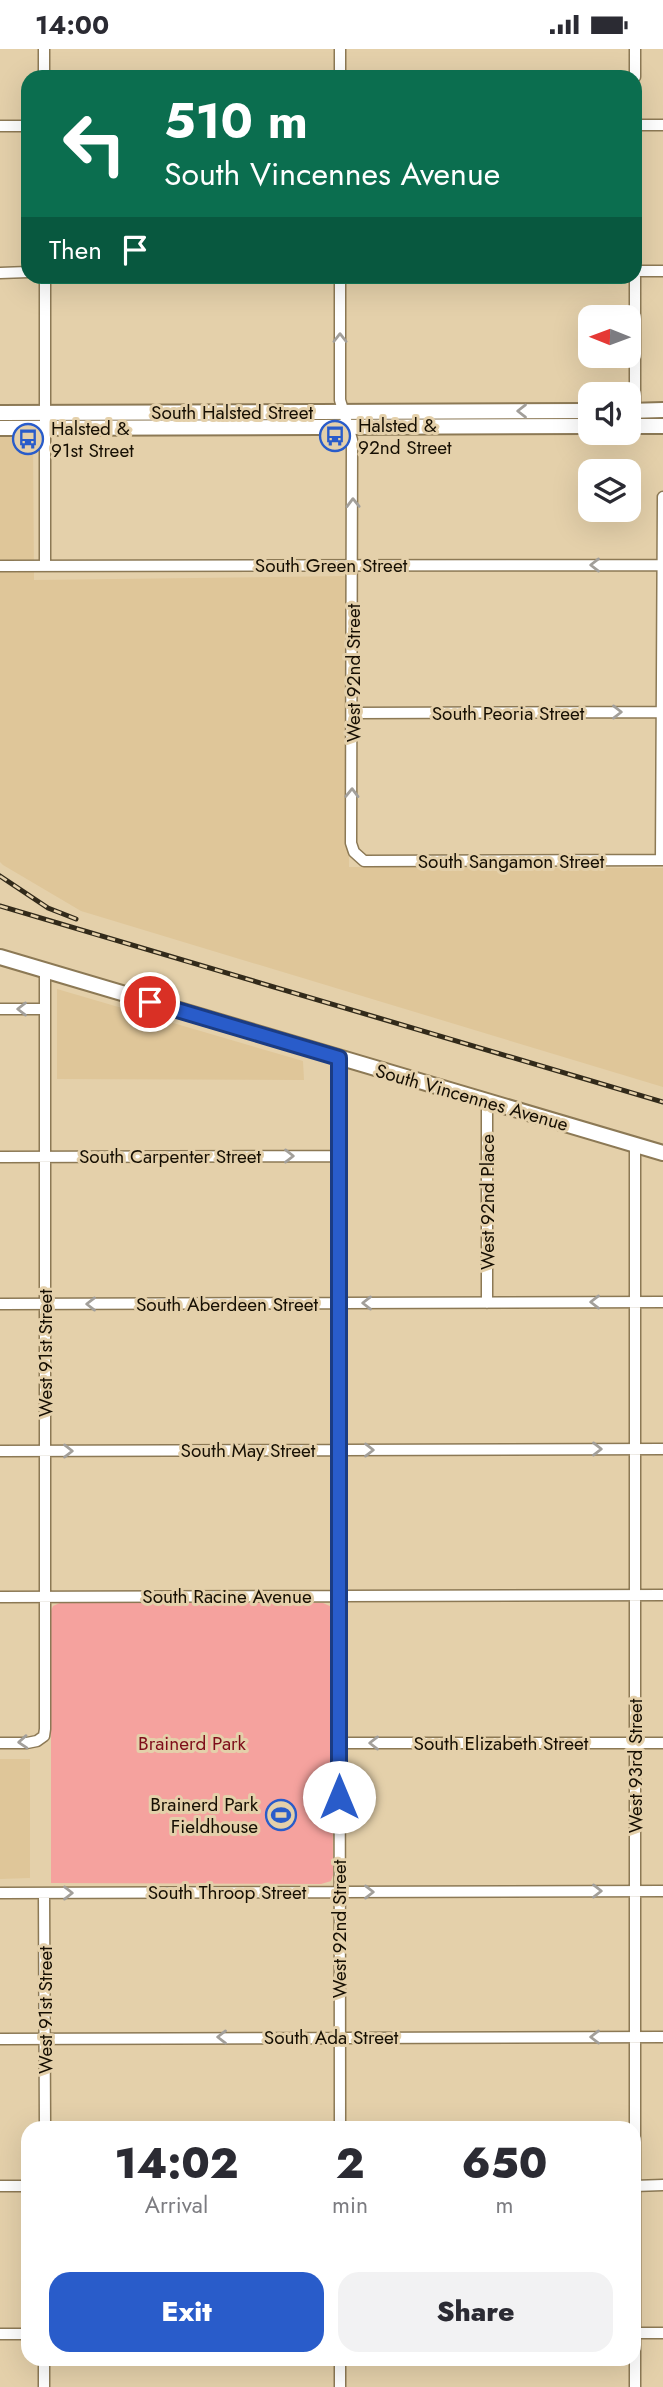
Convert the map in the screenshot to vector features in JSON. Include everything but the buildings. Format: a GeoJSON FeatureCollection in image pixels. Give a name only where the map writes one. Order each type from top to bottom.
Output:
{"type":"FeatureCollection","features":[{"type":"Feature","properties":{"kind":"main road"},"geometry":{"type":"LineString","coordinates":[[641,411],[663,410]]}},
{"type":"Feature","properties":{"kind":"main road","name":"South Halsted Street"},"geometry":{"type":"LineString","coordinates":[[0,428],[45,420],[344,412],[578,411]]}},
{"type":"Feature","properties":{"kind":"main road","name":"South Halsted Street"},"geometry":{"type":"LineString","coordinates":[[0,413],[45,420],[349,427],[578,426]]}},
{"type":"Feature","properties":{"kind":"main road"},"geometry":{"type":"LineString","coordinates":[[641,426],[663,426]]}},
{"type":"Feature","properties":{"kind":"main road","name":"South Vincennes Avenue"},"geometry":{"type":"LineString","coordinates":[[0,957],[663,1153]]}},
{"type":"Feature","properties":{"kind":"street"},"geometry":{"type":"LineString","coordinates":[[44,49],[44,70]]}},
{"type":"Feature","properties":{"kind":"street"},"geometry":{"type":"LineString","coordinates":[[340,49],[340,70]]}},
{"type":"Feature","properties":{"kind":"street"},"geometry":{"type":"LineString","coordinates":[[635,49],[635,70]]}},
{"type":"Feature","properties":{"kind":"street"},"geometry":{"type":"LineString","coordinates":[[642,125],[663,125]]}},
{"type":"Feature","properties":{"kind":"street"},"geometry":{"type":"LineString","coordinates":[[0,126],[21,126]]}},
{"type":"Feature","properties":{"kind":"street"},"geometry":{"type":"LineString","coordinates":[[642,273],[663,271]]}},
{"type":"Feature","properties":{"kind":"street"},"geometry":{"type":"LineString","coordinates":[[0,273],[21,272]]}},
{"type":"Feature","properties":{"kind":"street"},"geometry":{"type":"LineString","coordinates":[[44,284],[45,565]]}},
{"type":"Feature","properties":{"kind":"street","name":"West 92nd Street"},"geometry":{"type":"LineString","coordinates":[[340,284],[340,400],[352,440],[354,566],[351,843],[359,859]]}},
{"type":"Feature","properties":{"kind":"street"},"geometry":{"type":"LineString","coordinates":[[633,382],[635,284]]}},
{"type":"Feature","properties":{"kind":"street"},"geometry":{"type":"LineString","coordinates":[[662,860],[663,497]]}},
{"type":"Feature","properties":{"kind":"street","name":"South Green Street"},"geometry":{"type":"LineString","coordinates":[[0,566],[663,565]]}},
{"type":"Feature","properties":{"kind":"street","name":"South Peoria Street"},"geometry":{"type":"LineString","coordinates":[[353,713],[663,712]]}},
{"type":"Feature","properties":{"kind":"street","name":"South Sangamon Street"},"geometry":{"type":"LineString","coordinates":[[359,859],[662,860]]}},
{"type":"Feature","properties":{"kind":"street","name":"West 91st Street"},"geometry":{"type":"LineString","coordinates":[[0,1743],[27,1743],[44,1736],[45,970]]}},
{"type":"Feature","properties":{"kind":"street"},"geometry":{"type":"LineString","coordinates":[[0,1009],[45,1009]]}},
{"type":"Feature","properties":{"kind":"street","name":"West 92nd Street"},"geometry":{"type":"LineString","coordinates":[[339,1058],[340,2121]]}},
{"type":"Feature","properties":{"kind":"street","name":"West 92nd Place"},"geometry":{"type":"LineString","coordinates":[[487,1101],[487,1303]]}},
{"type":"Feature","properties":{"kind":"street","name":"West 93rd Street"},"geometry":{"type":"LineString","coordinates":[[634,2121],[635,1145]]}},
{"type":"Feature","properties":{"kind":"street","name":"South Carpenter Street"},"geometry":{"type":"LineString","coordinates":[[0,1157],[339,1156]]}},
{"type":"Feature","properties":{"kind":"street","name":"South Aberdeen Street"},"geometry":{"type":"LineString","coordinates":[[0,1304],[663,1302]]}},
{"type":"Feature","properties":{"kind":"street","name":"South May Street"},"geometry":{"type":"LineString","coordinates":[[0,1451],[663,1449]]}},
{"type":"Feature","properties":{"kind":"street","name":"South Racine Avenue"},"geometry":{"type":"LineString","coordinates":[[0,1597],[663,1595]]}},
{"type":"Feature","properties":{"kind":"street","name":"South Elizabeth Street"},"geometry":{"type":"LineString","coordinates":[[339,1743],[663,1743]]}},
{"type":"Feature","properties":{"kind":"street","name":"South Throop Street"},"geometry":{"type":"LineString","coordinates":[[0,1893],[663,1891]]}},
{"type":"Feature","properties":{"kind":"street","name":"West 91st Street"},"geometry":{"type":"LineString","coordinates":[[44,1893],[45,2121]]}},
{"type":"Feature","properties":{"kind":"street","name":"South Ada Street"},"geometry":{"type":"LineString","coordinates":[[0,2039],[663,2037]]}},
{"type":"Feature","properties":{"kind":"street"},"geometry":{"type":"LineString","coordinates":[[641,2186],[663,2185]]}},
{"type":"Feature","properties":{"kind":"street"},"geometry":{"type":"LineString","coordinates":[[0,2186],[21,2186]]}},
{"type":"Feature","properties":{"kind":"street"},"geometry":{"type":"LineString","coordinates":[[641,2333],[663,2333]]}},
{"type":"Feature","properties":{"kind":"street"},"geometry":{"type":"LineString","coordinates":[[0,2334],[21,2334]]}},
{"type":"Feature","properties":{"kind":"street"},"geometry":{"type":"LineString","coordinates":[[44,2366],[44,2387]]}},
{"type":"Feature","properties":{"kind":"street"},"geometry":{"type":"LineString","coordinates":[[340,2366],[340,2387]]}},
{"type":"Feature","properties":{"kind":"street","name":"West 93rd Street"},"geometry":{"type":"LineString","coordinates":[[635,2366],[635,2387]]}},
{"type":"Feature","properties":{"kind":"shaded area"},"geometry":{"type":"Polygon","coordinates":[[[0,436],[33,436],[34,580],[347,576],[349,867],[663,868],[663,1087],[81,911],[3,865],[0,862],[0,436]]]}},
{"type":"Feature","properties":{"kind":"shaded area"},"geometry":{"type":"Polygon","coordinates":[[[57,989],[303,1061],[304,1080],[57,1079],[57,989]]]}},
{"type":"Feature","properties":{"kind":"shaded area"},"geometry":{"type":"Polygon","coordinates":[[[0,1759],[30,1759],[30,1878],[0,1879],[0,1759]]]}},
{"type":"Feature","properties":{"kind":"green space","name":"Brainerd Park"},"geometry":{"type":"Polygon","coordinates":[[[62,1602],[323,1603],[332,1607],[331,1881],[321,1884],[51,1883],[51,1611],[53,1606],[62,1602]]]}},
{"type":"Feature","properties":{"kind":"railway"},"geometry":{"type":"LineString","coordinates":[[0,876],[48,908],[76,919]]}},
{"type":"Feature","properties":{"kind":"railway"},"geometry":{"type":"LineString","coordinates":[[0,906],[663,1102]]}},
{"type":"Feature","properties":{"kind":"place","name":"Halsted & 92nd Street"},"geometry":{"type":"Point","coordinates":[335,436]}},
{"type":"Feature","properties":{"kind":"place","name":"Halsted & 91st Street"},"geometry":{"type":"Point","coordinates":[28,439]}},
{"type":"Feature","properties":{"kind":"place","name":"Brainerd Park Fieldhouse"},"geometry":{"type":"Point","coordinates":[281,1815]}},
{"type":"Feature","properties":{"kind":"route"},"geometry":{"type":"LineString","coordinates":[[150,1002],[339,1058],[339,1797]]}}]}
